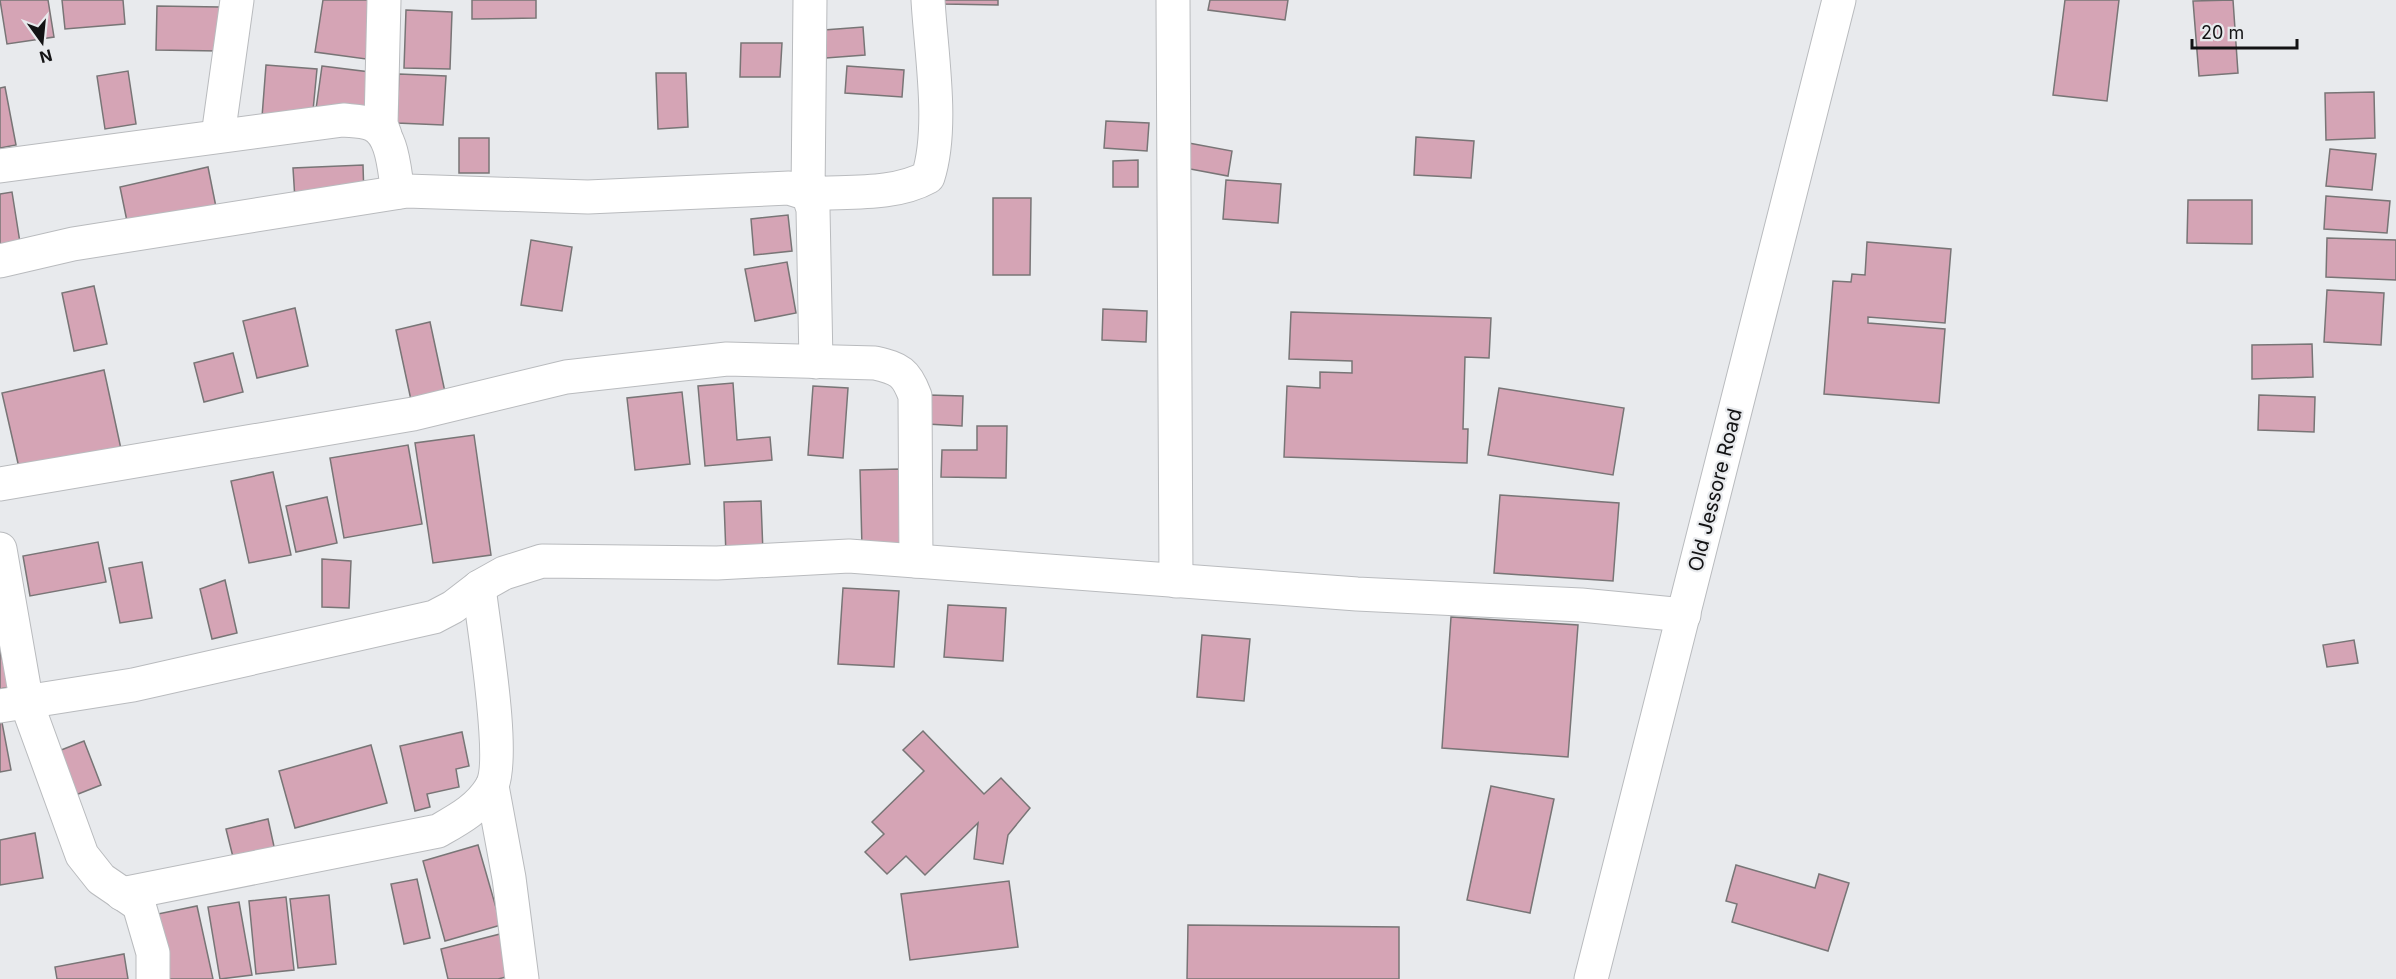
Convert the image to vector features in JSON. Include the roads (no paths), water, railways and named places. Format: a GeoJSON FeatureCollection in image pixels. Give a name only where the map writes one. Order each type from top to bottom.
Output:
{"type":"FeatureCollection","features":[{"type":"Feature","properties":{"kind":"street"},"geometry":{"type":"LineString","coordinates":[[218,136],[237,0]]}},
{"type":"Feature","properties":{"kind":"street"},"geometry":{"type":"LineString","coordinates":[[384,0],[381,123],[391,156],[398,192]]}},
{"type":"Feature","properties":{"kind":"street"},"geometry":{"type":"LineString","coordinates":[[810,0],[808,194],[813,209],[816,362]]}},
{"type":"Feature","properties":{"kind":"street"},"geometry":{"type":"LineString","coordinates":[[0,261],[73,244],[398,192],[588,196],[789,188],[808,194],[914,185],[928,177],[933,162],[935,116],[928,0]]}},
{"type":"Feature","properties":{"kind":"street"},"geometry":{"type":"LineString","coordinates":[[1173,0],[1176,581]]}},
{"type":"Feature","properties":{"kind":"street","name":"Old Jessore Road"},"geometry":{"type":"LineString","coordinates":[[1591,979],[1839,0]]}},
{"type":"Feature","properties":{"kind":"street"},"geometry":{"type":"LineString","coordinates":[[0,166],[343,120],[374,125],[385,135]]}},
{"type":"Feature","properties":{"kind":"street"},"geometry":{"type":"LineString","coordinates":[[0,484],[413,414],[566,377],[727,359],[875,363],[895,367],[908,378],[915,396],[916,561]]}},
{"type":"Feature","properties":{"kind":"street"},"geometry":{"type":"LineString","coordinates":[[0,549],[13,705],[82,855],[101,879],[139,905],[153,952],[153,979]]}},
{"type":"Feature","properties":{"kind":"street"},"geometry":{"type":"LineString","coordinates":[[13,705],[134,685],[434,617],[504,573],[542,561],[717,563],[849,556],[1357,594],[1581,605],[1684,615]]}},
{"type":"Feature","properties":{"kind":"street"},"geometry":{"type":"LineString","coordinates":[[479,587],[498,746],[492,786],[509,878],[522,979]]}},
{"type":"Feature","properties":{"kind":"street"},"geometry":{"type":"LineString","coordinates":[[122,894],[438,831],[471,813],[492,786]]}}]}
